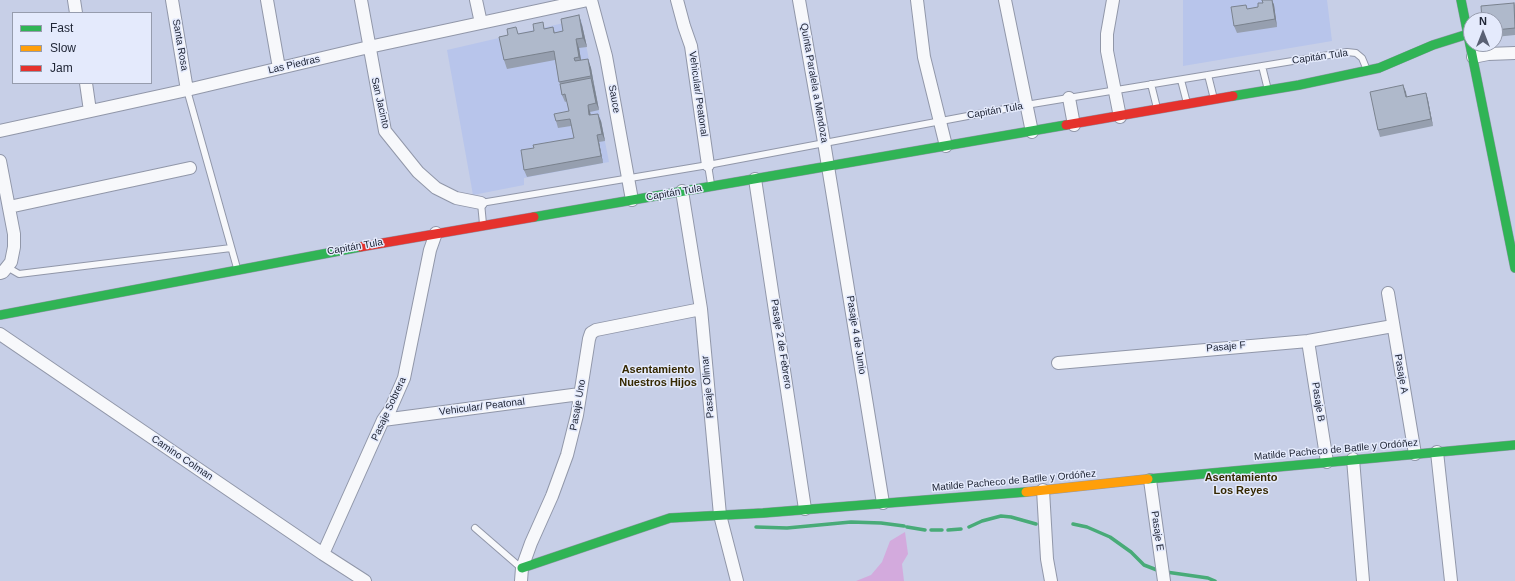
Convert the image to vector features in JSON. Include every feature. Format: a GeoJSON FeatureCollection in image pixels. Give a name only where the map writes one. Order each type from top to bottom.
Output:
{"type":"FeatureCollection","features":[{"type":"Feature","properties":{"kind":"street"},"geometry":{"type":"LineString","coordinates":[[74,0],[76,12]]}},
{"type":"Feature","properties":{"kind":"street","name":"Santa Rosa"},"geometry":{"type":"LineString","coordinates":[[172,0],[187,90]]}},
{"type":"Feature","properties":{"kind":"street"},"geometry":{"type":"LineString","coordinates":[[267,0],[279,68]]}},
{"type":"Feature","properties":{"kind":"street","name":"San Jacinto"},"geometry":{"type":"LineString","coordinates":[[361,0],[385,131],[418,172],[436,188],[456,198],[481,203]]}},
{"type":"Feature","properties":{"kind":"street"},"geometry":{"type":"LineString","coordinates":[[476,0],[481,23]]}},
{"type":"Feature","properties":{"kind":"street","name":"Las Piedras"},"geometry":{"type":"LineString","coordinates":[[0,130],[187,90],[369,47],[588,0]]}},
{"type":"Feature","properties":{"kind":"street","name":"Sauce"},"geometry":{"type":"LineString","coordinates":[[591,0],[606,56],[632,200]]}},
{"type":"Feature","properties":{"kind":"street","name":"Vehicular/ Peatonal"},"geometry":{"type":"LineString","coordinates":[[678,0],[684,26],[691,46],[708,165]]}},
{"type":"Feature","properties":{"kind":"street","name":"Quinta Paralela a Mendoza"},"geometry":{"type":"LineString","coordinates":[[799,0],[828,166]]}},
{"type":"Feature","properties":{"kind":"street"},"geometry":{"type":"LineString","coordinates":[[917,0],[924,57],[946,146]]}},
{"type":"Feature","properties":{"kind":"street"},"geometry":{"type":"LineString","coordinates":[[1005,0],[1032,132]]}},
{"type":"Feature","properties":{"kind":"street"},"geometry":{"type":"LineString","coordinates":[[1113,0],[1107,34],[1107,51],[1120,117]]}},
{"type":"Feature","properties":{"kind":"street"},"geometry":{"type":"LineString","coordinates":[[1461,0],[1463,12]]}},
{"type":"Feature","properties":{"kind":"street","name":"Capitán Tula"},"geometry":{"type":"LineString","coordinates":[[0,315],[237,269],[436,233],[1268,92],[1368,71],[1463,36]]}},
{"type":"Feature","properties":{"kind":"street"},"geometry":{"type":"LineString","coordinates":[[1472,52],[1511,222],[1515,268]]}},
{"type":"Feature","properties":{"kind":"street"},"geometry":{"type":"LineString","coordinates":[[1473,57],[1488,54],[1515,53]]}},
{"type":"Feature","properties":{"kind":"street"},"geometry":{"type":"LineString","coordinates":[[86,84],[90,111]]}},
{"type":"Feature","properties":{"kind":"street"},"geometry":{"type":"LineString","coordinates":[[1069,98],[1074,125]]}},
{"type":"Feature","properties":{"kind":"street"},"geometry":{"type":"LineString","coordinates":[[0,164],[14,234],[14,247],[11,262],[4,270]]}},
{"type":"Feature","properties":{"kind":"street","name":"Pasaje 4 de Junio"},"geometry":{"type":"LineString","coordinates":[[828,166],[883,503]]}},
{"type":"Feature","properties":{"kind":"street"},"geometry":{"type":"LineString","coordinates":[[9,207],[190,168]]}},
{"type":"Feature","properties":{"kind":"street","name":"Pasaje 2 de Febrero"},"geometry":{"type":"LineString","coordinates":[[755,179],[805,509]]}},
{"type":"Feature","properties":{"kind":"street","name":"Pasaje Olimar"},"geometry":{"type":"LineString","coordinates":[[682,191],[700,309],[720,515],[737,581]]}},
{"type":"Feature","properties":{"kind":"street","name":"Pasaje Sobrera"},"geometry":{"type":"LineString","coordinates":[[323,554],[383,420],[390,410],[404,378],[430,250],[436,233]]}},
{"type":"Feature","properties":{"kind":"street","name":"Pasaje A"},"geometry":{"type":"LineString","coordinates":[[1388,293],[1415,454]]}},
{"type":"Feature","properties":{"kind":"street","name":"Pasaje Uno"},"geometry":{"type":"LineString","coordinates":[[521,581],[522,568],[530,543],[552,496],[567,455],[577,415],[589,339],[596,330],[700,309]]}},
{"type":"Feature","properties":{"kind":"street","name":"Pasaje F"},"geometry":{"type":"LineString","coordinates":[[1058,363],[1308,341],[1393,326]]}},
{"type":"Feature","properties":{"kind":"street","name":"Camino Colman"},"geometry":{"type":"LineString","coordinates":[[0,334],[365,581]]}},
{"type":"Feature","properties":{"kind":"street","name":"Pasaje B"},"geometry":{"type":"LineString","coordinates":[[1308,341],[1327,462]]}},
{"type":"Feature","properties":{"kind":"street","name":"Vehicular/ Peatonal"},"geometry":{"type":"LineString","coordinates":[[383,420],[580,394]]}},
{"type":"Feature","properties":{"kind":"street","name":"Matilde Pacheco de Batlle y Ordóñez"},"geometry":{"type":"LineString","coordinates":[[522,568],[670,518],[1043,490],[1353,459],[1515,445]]}},
{"type":"Feature","properties":{"kind":"street"},"geometry":{"type":"LineString","coordinates":[[1437,452],[1451,581]]}},
{"type":"Feature","properties":{"kind":"street"},"geometry":{"type":"LineString","coordinates":[[1353,459],[1363,581]]}},
{"type":"Feature","properties":{"kind":"street","name":"Pasaje E"},"geometry":{"type":"LineString","coordinates":[[1150,480],[1164,581]]}},
{"type":"Feature","properties":{"kind":"street"},"geometry":{"type":"LineString","coordinates":[[1043,490],[1047,559],[1051,581]]}},
{"type":"Feature","properties":{"kind":"lane","name":"Capitán Tula"},"geometry":{"type":"LineString","coordinates":[[481,203],[708,165],[1026,105],[1347,52],[1356,53],[1362,58],[1368,71]]}},
{"type":"Feature","properties":{"kind":"lane"},"geometry":{"type":"LineString","coordinates":[[1262,66],[1268,92]]}},
{"type":"Feature","properties":{"kind":"lane"},"geometry":{"type":"LineString","coordinates":[[1208,75],[1215,101]]}},
{"type":"Feature","properties":{"kind":"lane"},"geometry":{"type":"LineString","coordinates":[[1181,80],[1187,105]]}},
{"type":"Feature","properties":{"kind":"lane"},"geometry":{"type":"LineString","coordinates":[[1151,84],[1157,110]]}},
{"type":"Feature","properties":{"kind":"lane"},"geometry":{"type":"LineString","coordinates":[[187,90],[237,269]]}},
{"type":"Feature","properties":{"kind":"lane","name":"Capitán Tula"},"geometry":{"type":"LineString","coordinates":[[708,165],[711,186]]}},
{"type":"Feature","properties":{"kind":"lane"},"geometry":{"type":"LineString","coordinates":[[481,203],[484,225]]}},
{"type":"Feature","properties":{"kind":"lane"},"geometry":{"type":"LineString","coordinates":[[4,270],[19,274],[231,248]]}},
{"type":"Feature","properties":{"kind":"lane"},"geometry":{"type":"LineString","coordinates":[[476,528],[522,568]]}},
{"type":"Feature","properties":{"kind":"shaded area"},"geometry":{"type":"Polygon","coordinates":[[[1183,0],[1327,0],[1332,41],[1183,66],[1183,0]]]}},
{"type":"Feature","properties":{"kind":"shaded area"},"geometry":{"type":"Polygon","coordinates":[[[581,19],[609,162],[524,178],[524,185],[473,195],[447,50],[581,19]]]}},
{"type":"Feature","properties":{"kind":"shaded area"},"geometry":{"type":"Polygon","coordinates":[[[905,532],[908,554],[902,564],[904,581],[856,581],[871,575],[882,562],[890,541],[905,532]]]}},
{"type":"Feature","properties":{"kind":"building"},"geometry":{"type":"Polygon","coordinates":[[[1262,0],[1272,0],[1275,19],[1234,26],[1231,7],[1246,5],[1247,9],[1258,7],[1258,3],[1263,3],[1262,0]]]}},
{"type":"Feature","properties":{"kind":"building"},"geometry":{"type":"Polygon","coordinates":[[[1514,3],[1515,28],[1503,29],[1503,12],[1481,12],[1481,6],[1514,3]]]}},
{"type":"Feature","properties":{"kind":"building"},"geometry":{"type":"Polygon","coordinates":[[[579,15],[583,38],[576,39],[579,57],[574,58],[575,61],[588,59],[591,76],[559,82],[554,51],[504,60],[499,37],[508,35],[507,29],[516,27],[518,34],[534,31],[533,24],[543,22],[544,29],[553,27],[554,33],[563,31],[561,19],[579,15]]]}},
{"type":"Feature","properties":{"kind":"building"},"geometry":{"type":"Polygon","coordinates":[[[591,78],[596,103],[588,105],[589,115],[598,114],[602,134],[597,135],[601,156],[524,170],[521,150],[534,148],[533,145],[574,138],[570,119],[556,121],[554,114],[569,111],[565,94],[562,95],[560,84],[591,78]]]}},
{"type":"Feature","properties":{"kind":"building"},"geometry":{"type":"Polygon","coordinates":[[[1403,85],[1406,97],[1426,93],[1431,119],[1378,130],[1370,92],[1403,85]]]}},
{"type":"Feature","properties":{"kind":"waterway"},"geometry":{"type":"LineString","coordinates":[[969,527],[982,521],[1001,516],[1011,517],[1036,524]]}},
{"type":"Feature","properties":{"kind":"waterway"},"geometry":{"type":"LineString","coordinates":[[756,527],[787,528],[851,522],[881,523],[904,526]]}},
{"type":"Feature","properties":{"kind":"waterway"},"geometry":{"type":"LineString","coordinates":[[1073,524],[1087,527],[1110,537],[1131,552],[1144,565],[1157,570]]}},
{"type":"Feature","properties":{"kind":"waterway"},"geometry":{"type":"LineString","coordinates":[[907,527],[925,530]]}},
{"type":"Feature","properties":{"kind":"waterway"},"geometry":{"type":"LineString","coordinates":[[948,530],[961,529]]}},
{"type":"Feature","properties":{"kind":"waterway"},"geometry":{"type":"LineString","coordinates":[[931,530],[942,530]]}},
{"type":"Feature","properties":{"kind":"waterway"},"geometry":{"type":"LineString","coordinates":[[1166,572],[1208,578],[1215,581]]}},
{"type":"Feature","properties":{"kind":"traffic: fast"},"geometry":{"type":"LineString","coordinates":[[1461,0],[1515,268]]}},
{"type":"Feature","properties":{"kind":"traffic: fast"},"geometry":{"type":"LineString","coordinates":[[1233,96],[1299,85],[1379,68],[1433,45],[1463,36]]}},
{"type":"Feature","properties":{"kind":"traffic: fast"},"geometry":{"type":"LineString","coordinates":[[534,217],[1066,125]]}},
{"type":"Feature","properties":{"kind":"traffic: fast"},"geometry":{"type":"LineString","coordinates":[[0,315],[360,247]]}},
{"type":"Feature","properties":{"kind":"traffic: fast"},"geometry":{"type":"LineString","coordinates":[[1148,479],[1515,445]]}},
{"type":"Feature","properties":{"kind":"traffic: fast"},"geometry":{"type":"LineString","coordinates":[[522,568],[670,518],[763,513],[1026,492]]}},
{"type":"Feature","properties":{"kind":"traffic: slow"},"geometry":{"type":"LineString","coordinates":[[1026,492],[1148,479]]}},
{"type":"Feature","properties":{"kind":"traffic: jam"},"geometry":{"type":"LineString","coordinates":[[1066,125],[1233,96]]}},
{"type":"Feature","properties":{"kind":"traffic: jam"},"geometry":{"type":"LineString","coordinates":[[360,247],[534,217]]}},
{"type":"Feature","properties":{"kind":"district","name":"Asentamiento Nuestros Hijos"},"geometry":{"type":"Point","coordinates":[658,376]}},
{"type":"Feature","properties":{"kind":"district","name":"Asentamiento Los Reyes"},"geometry":{"type":"Point","coordinates":[1241,484]}}]}
